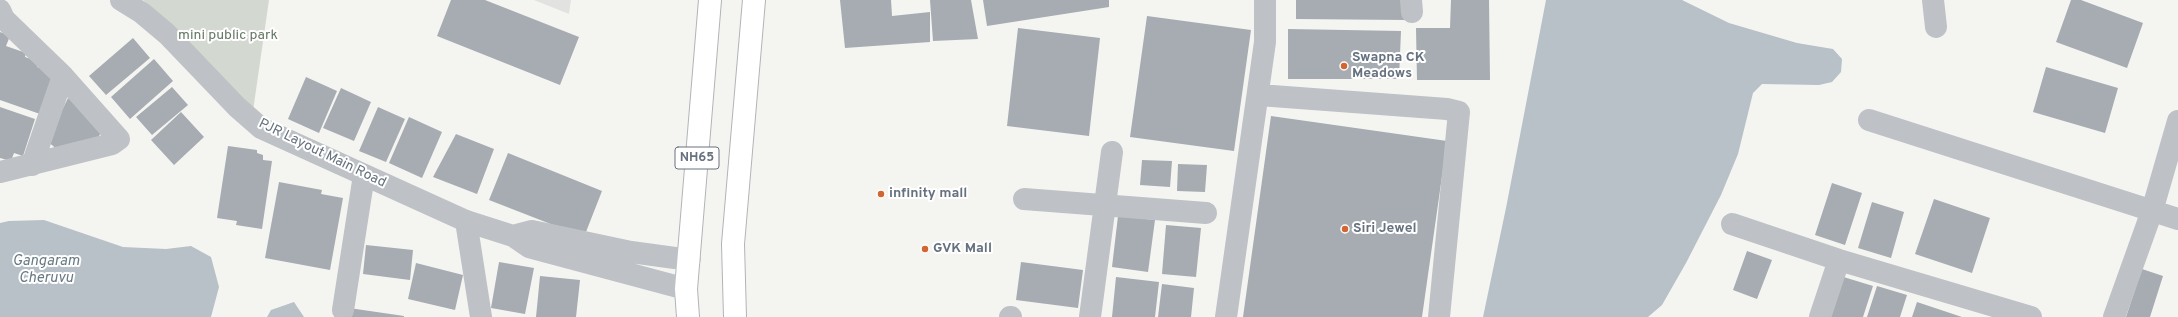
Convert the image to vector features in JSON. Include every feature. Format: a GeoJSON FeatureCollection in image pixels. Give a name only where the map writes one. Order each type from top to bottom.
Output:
{"type":"FeatureCollection","features":[{"type":"Feature","properties":{"kind":"highway","name":"NH65"},"geometry":{"type":"LineString","coordinates":[[688,317],[686,289],[690,258],[710,0]]}},
{"type":"Feature","properties":{"kind":"highway","name":"NH65"},"geometry":{"type":"LineString","coordinates":[[735,317],[733,244],[754,0]]}},
{"type":"Feature","properties":{"kind":"street","name":"PJR Layout Main Road"},"geometry":{"type":"LineString","coordinates":[[121,0],[142,12],[167,34],[237,107],[261,128],[466,221],[513,236],[529,247],[686,289]]}},
{"type":"Feature","properties":{"kind":"street"},"geometry":{"type":"LineString","coordinates":[[1226,317],[1259,95],[1265,42],[1265,0]]}},
{"type":"Feature","properties":{"kind":"street"},"geometry":{"type":"LineString","coordinates":[[1933,0],[1936,27]]}},
{"type":"Feature","properties":{"kind":"street"},"geometry":{"type":"LineString","coordinates":[[0,10],[4,19],[63,76],[119,139],[112,144],[0,172]]}},
{"type":"Feature","properties":{"kind":"street"},"geometry":{"type":"LineString","coordinates":[[32,165],[63,76]]}},
{"type":"Feature","properties":{"kind":"street"},"geometry":{"type":"LineString","coordinates":[[1259,95],[1447,109],[1459,112],[1439,317]]}},
{"type":"Feature","properties":{"kind":"street"},"geometry":{"type":"LineString","coordinates":[[1869,120],[2178,219]]}},
{"type":"Feature","properties":{"kind":"street"},"geometry":{"type":"LineString","coordinates":[[2114,317],[2152,211],[2178,121]]}},
{"type":"Feature","properties":{"kind":"street"},"geometry":{"type":"LineString","coordinates":[[1090,317],[1112,152]]}},
{"type":"Feature","properties":{"kind":"street"},"geometry":{"type":"LineString","coordinates":[[342,310],[364,175]]}},
{"type":"Feature","properties":{"kind":"street"},"geometry":{"type":"LineString","coordinates":[[1024,199],[1206,213]]}},
{"type":"Feature","properties":{"kind":"street"},"geometry":{"type":"LineString","coordinates":[[466,221],[481,317]]}},
{"type":"Feature","properties":{"kind":"street"},"geometry":{"type":"LineString","coordinates":[[1732,224],[1839,260],[2031,317]]}},
{"type":"Feature","properties":{"kind":"street"},"geometry":{"type":"LineString","coordinates":[[513,236],[532,231],[631,252],[675,258],[690,258]]}},
{"type":"Feature","properties":{"kind":"street"},"geometry":{"type":"LineString","coordinates":[[1820,317],[1839,260]]}},
{"type":"Feature","properties":{"kind":"shaded area"},"geometry":{"type":"Polygon","coordinates":[[[534,0],[571,0],[569,14],[534,0]]]}},
{"type":"Feature","properties":{"kind":"green space","name":"mini public park"},"geometry":{"type":"Polygon","coordinates":[[[143,0],[269,0],[253,111],[196,56],[143,0]]]}},
{"type":"Feature","properties":{"kind":"water"},"geometry":{"type":"Polygon","coordinates":[[[1546,0],[1682,0],[1729,23],[1797,43],[1833,49],[1842,59],[1841,72],[1832,82],[1819,85],[1762,84],[1753,93],[1738,154],[1721,195],[1686,263],[1662,305],[1648,317],[1483,317],[1506,208],[1546,0]]]}},
{"type":"Feature","properties":{"kind":"water","name":"Gangaram Cheruvu"},"geometry":{"type":"Polygon","coordinates":[[[44,220],[123,247],[166,249],[191,246],[211,257],[219,287],[211,317],[0,317],[0,223],[9,221],[44,220]]]}},
{"type":"Feature","properties":{"kind":"water"},"geometry":{"type":"Polygon","coordinates":[[[294,302],[304,317],[267,317],[271,310],[294,302]]]}},
{"type":"Feature","properties":{"kind":"building"},"geometry":{"type":"Polygon","coordinates":[[[451,0],[485,0],[579,37],[560,85],[437,36],[451,0]]]}},
{"type":"Feature","properties":{"kind":"building"},"geometry":{"type":"Polygon","coordinates":[[[840,0],[891,0],[892,16],[930,12],[930,42],[845,48],[840,0]]]}},
{"type":"Feature","properties":{"kind":"building"},"geometry":{"type":"Polygon","coordinates":[[[930,0],[971,0],[978,39],[933,41],[930,0]]]}},
{"type":"Feature","properties":{"kind":"building"},"geometry":{"type":"Polygon","coordinates":[[[983,0],[1109,0],[1109,7],[987,26],[983,0]]]}},
{"type":"Feature","properties":{"kind":"building","name":"Swapna CK Meadows"},"geometry":{"type":"Polygon","coordinates":[[[1296,0],[1407,0],[1406,20],[1296,19],[1296,0]]]}},
{"type":"Feature","properties":{"kind":"building","name":"Swapna CK Meadows"},"geometry":{"type":"Polygon","coordinates":[[[1451,0],[1489,0],[1490,80],[1417,80],[1416,28],[1450,28],[1451,0]]]}},
{"type":"Feature","properties":{"kind":"building"},"geometry":{"type":"Polygon","coordinates":[[[2071,0],[2081,0],[2143,23],[2127,68],[2056,42],[2071,0]]]}},
{"type":"Feature","properties":{"kind":"building"},"geometry":{"type":"Polygon","coordinates":[[[1147,16],[1251,30],[1234,151],[1130,137],[1147,16]]]}},
{"type":"Feature","properties":{"kind":"building"},"geometry":{"type":"Polygon","coordinates":[[[1018,28],[1100,38],[1089,136],[1007,126],[1018,28]]]}},
{"type":"Feature","properties":{"kind":"building","name":"Swapna CK Meadows"},"geometry":{"type":"Polygon","coordinates":[[[1288,29],[1401,31],[1399,79],[1288,79],[1288,29]]]}},
{"type":"Feature","properties":{"kind":"building"},"geometry":{"type":"Polygon","coordinates":[[[0,32],[10,36],[6,46],[26,53],[25,57],[39,62],[37,67],[54,72],[40,114],[0,100],[0,32]]]}},
{"type":"Feature","properties":{"kind":"building"},"geometry":{"type":"Polygon","coordinates":[[[133,38],[150,58],[106,95],[89,76],[133,38]]]}},
{"type":"Feature","properties":{"kind":"building"},"geometry":{"type":"Polygon","coordinates":[[[154,59],[173,81],[130,119],[111,97],[154,59]]]}},
{"type":"Feature","properties":{"kind":"building"},"geometry":{"type":"Polygon","coordinates":[[[2046,67],[2118,88],[2105,133],[2033,112],[2046,67]]]}},
{"type":"Feature","properties":{"kind":"building"},"geometry":{"type":"Polygon","coordinates":[[[306,77],[337,91],[319,133],[288,119],[306,77]]]}},
{"type":"Feature","properties":{"kind":"building"},"geometry":{"type":"Polygon","coordinates":[[[172,87],[188,105],[152,135],[136,117],[172,87]]]}},
{"type":"Feature","properties":{"kind":"building"},"geometry":{"type":"Polygon","coordinates":[[[341,88],[371,102],[354,141],[323,128],[341,88]]]}},
{"type":"Feature","properties":{"kind":"building"},"geometry":{"type":"Polygon","coordinates":[[[68,98],[104,128],[97,139],[58,150],[47,141],[68,98]]]}},
{"type":"Feature","properties":{"kind":"building"},"geometry":{"type":"Polygon","coordinates":[[[0,107],[35,119],[23,156],[14,153],[11,161],[0,158],[0,107]]]}},
{"type":"Feature","properties":{"kind":"building"},"geometry":{"type":"Polygon","coordinates":[[[378,107],[405,119],[386,162],[359,151],[378,107]]]}},
{"type":"Feature","properties":{"kind":"building"},"geometry":{"type":"Polygon","coordinates":[[[181,112],[204,137],[174,165],[151,140],[181,112]]]}},
{"type":"Feature","properties":{"kind":"building","name":"Siri Jewel"},"geometry":{"type":"Polygon","coordinates":[[[1271,116],[1447,141],[1422,317],[1243,317],[1271,116]]]}},
{"type":"Feature","properties":{"kind":"building"},"geometry":{"type":"Polygon","coordinates":[[[409,117],[442,132],[422,178],[389,163],[409,117]]]}},
{"type":"Feature","properties":{"kind":"building"},"geometry":{"type":"Polygon","coordinates":[[[456,134],[494,149],[477,194],[433,177],[456,134]]]}},
{"type":"Feature","properties":{"kind":"building"},"geometry":{"type":"Polygon","coordinates":[[[228,146],[257,150],[257,153],[263,155],[263,160],[272,161],[262,229],[236,225],[237,221],[217,218],[228,146]]]}},
{"type":"Feature","properties":{"kind":"building"},"geometry":{"type":"Polygon","coordinates":[[[508,153],[602,191],[584,237],[489,200],[508,153]]]}},
{"type":"Feature","properties":{"kind":"building"},"geometry":{"type":"Polygon","coordinates":[[[1142,160],[1172,161],[1170,187],[1140,185],[1142,160]]]}},
{"type":"Feature","properties":{"kind":"building"},"geometry":{"type":"Polygon","coordinates":[[[1178,164],[1207,165],[1205,192],[1177,191],[1178,164]]]}},
{"type":"Feature","properties":{"kind":"building"},"geometry":{"type":"Polygon","coordinates":[[[279,182],[322,190],[321,194],[343,198],[330,270],[265,258],[279,182]]]}},
{"type":"Feature","properties":{"kind":"building"},"geometry":{"type":"Polygon","coordinates":[[[1832,183],[1862,193],[1845,245],[1815,235],[1832,183]]]}},
{"type":"Feature","properties":{"kind":"building"},"geometry":{"type":"Polygon","coordinates":[[[1934,199],[1990,218],[1972,273],[1915,254],[1934,199]]]}},
{"type":"Feature","properties":{"kind":"building"},"geometry":{"type":"Polygon","coordinates":[[[1872,202],[1904,212],[1891,258],[1858,248],[1872,202]]]}},
{"type":"Feature","properties":{"kind":"building"},"geometry":{"type":"Polygon","coordinates":[[[1118,216],[1155,220],[1148,272],[1112,267],[1118,216]]]}},
{"type":"Feature","properties":{"kind":"building"},"geometry":{"type":"Polygon","coordinates":[[[1166,225],[1201,228],[1196,277],[1162,274],[1166,225]]]}},
{"type":"Feature","properties":{"kind":"building"},"geometry":{"type":"Polygon","coordinates":[[[366,245],[413,250],[410,280],[363,274],[366,245]]]}},
{"type":"Feature","properties":{"kind":"building"},"geometry":{"type":"Polygon","coordinates":[[[1747,251],[1772,260],[1757,299],[1733,290],[1747,251]]]}},
{"type":"Feature","properties":{"kind":"building"},"geometry":{"type":"Polygon","coordinates":[[[499,262],[534,268],[525,314],[491,308],[499,262]]]}},
{"type":"Feature","properties":{"kind":"building"},"geometry":{"type":"Polygon","coordinates":[[[1021,262],[1083,270],[1078,308],[1016,300],[1021,262]]]}},
{"type":"Feature","properties":{"kind":"building"},"geometry":{"type":"Polygon","coordinates":[[[416,263],[463,275],[455,310],[408,299],[416,263]]]}},
{"type":"Feature","properties":{"kind":"building"},"geometry":{"type":"Polygon","coordinates":[[[2142,269],[2163,276],[2150,317],[2126,317],[2142,269]]]}},
{"type":"Feature","properties":{"kind":"building"},"geometry":{"type":"Polygon","coordinates":[[[1837,275],[1873,286],[1863,317],[1824,317],[1837,275]]]}},
{"type":"Feature","properties":{"kind":"building"},"geometry":{"type":"Polygon","coordinates":[[[540,276],[580,280],[576,317],[536,317],[540,276]]]}},
{"type":"Feature","properties":{"kind":"building"},"geometry":{"type":"Polygon","coordinates":[[[1116,277],[1159,282],[1155,317],[1112,317],[1116,277]]]}},
{"type":"Feature","properties":{"kind":"building"},"geometry":{"type":"Polygon","coordinates":[[[1162,284],[1194,288],[1191,317],[1158,317],[1162,284]]]}},
{"type":"Feature","properties":{"kind":"building"},"geometry":{"type":"Polygon","coordinates":[[[1877,286],[1907,295],[1900,317],[1867,317],[1877,286]]]}},
{"type":"Feature","properties":{"kind":"building"},"geometry":{"type":"Polygon","coordinates":[[[1917,302],[1962,317],[1912,317],[1917,302]]]}},
{"type":"Feature","properties":{"kind":"building"},"geometry":{"type":"Polygon","coordinates":[[[349,308],[404,316],[404,317],[348,317],[349,308]]]}},
{"type":"Feature","properties":{"kind":"place","name":"Swapna CK Meadows"},"geometry":{"type":"Point","coordinates":[1344,66]}},
{"type":"Feature","properties":{"kind":"place","name":"infinity mall"},"geometry":{"type":"Point","coordinates":[881,194]}},
{"type":"Feature","properties":{"kind":"place","name":"Siri Jewel"},"geometry":{"type":"Point","coordinates":[1345,229]}},
{"type":"Feature","properties":{"kind":"place","name":"GVK Mall"},"geometry":{"type":"Point","coordinates":[925,249]}}]}
